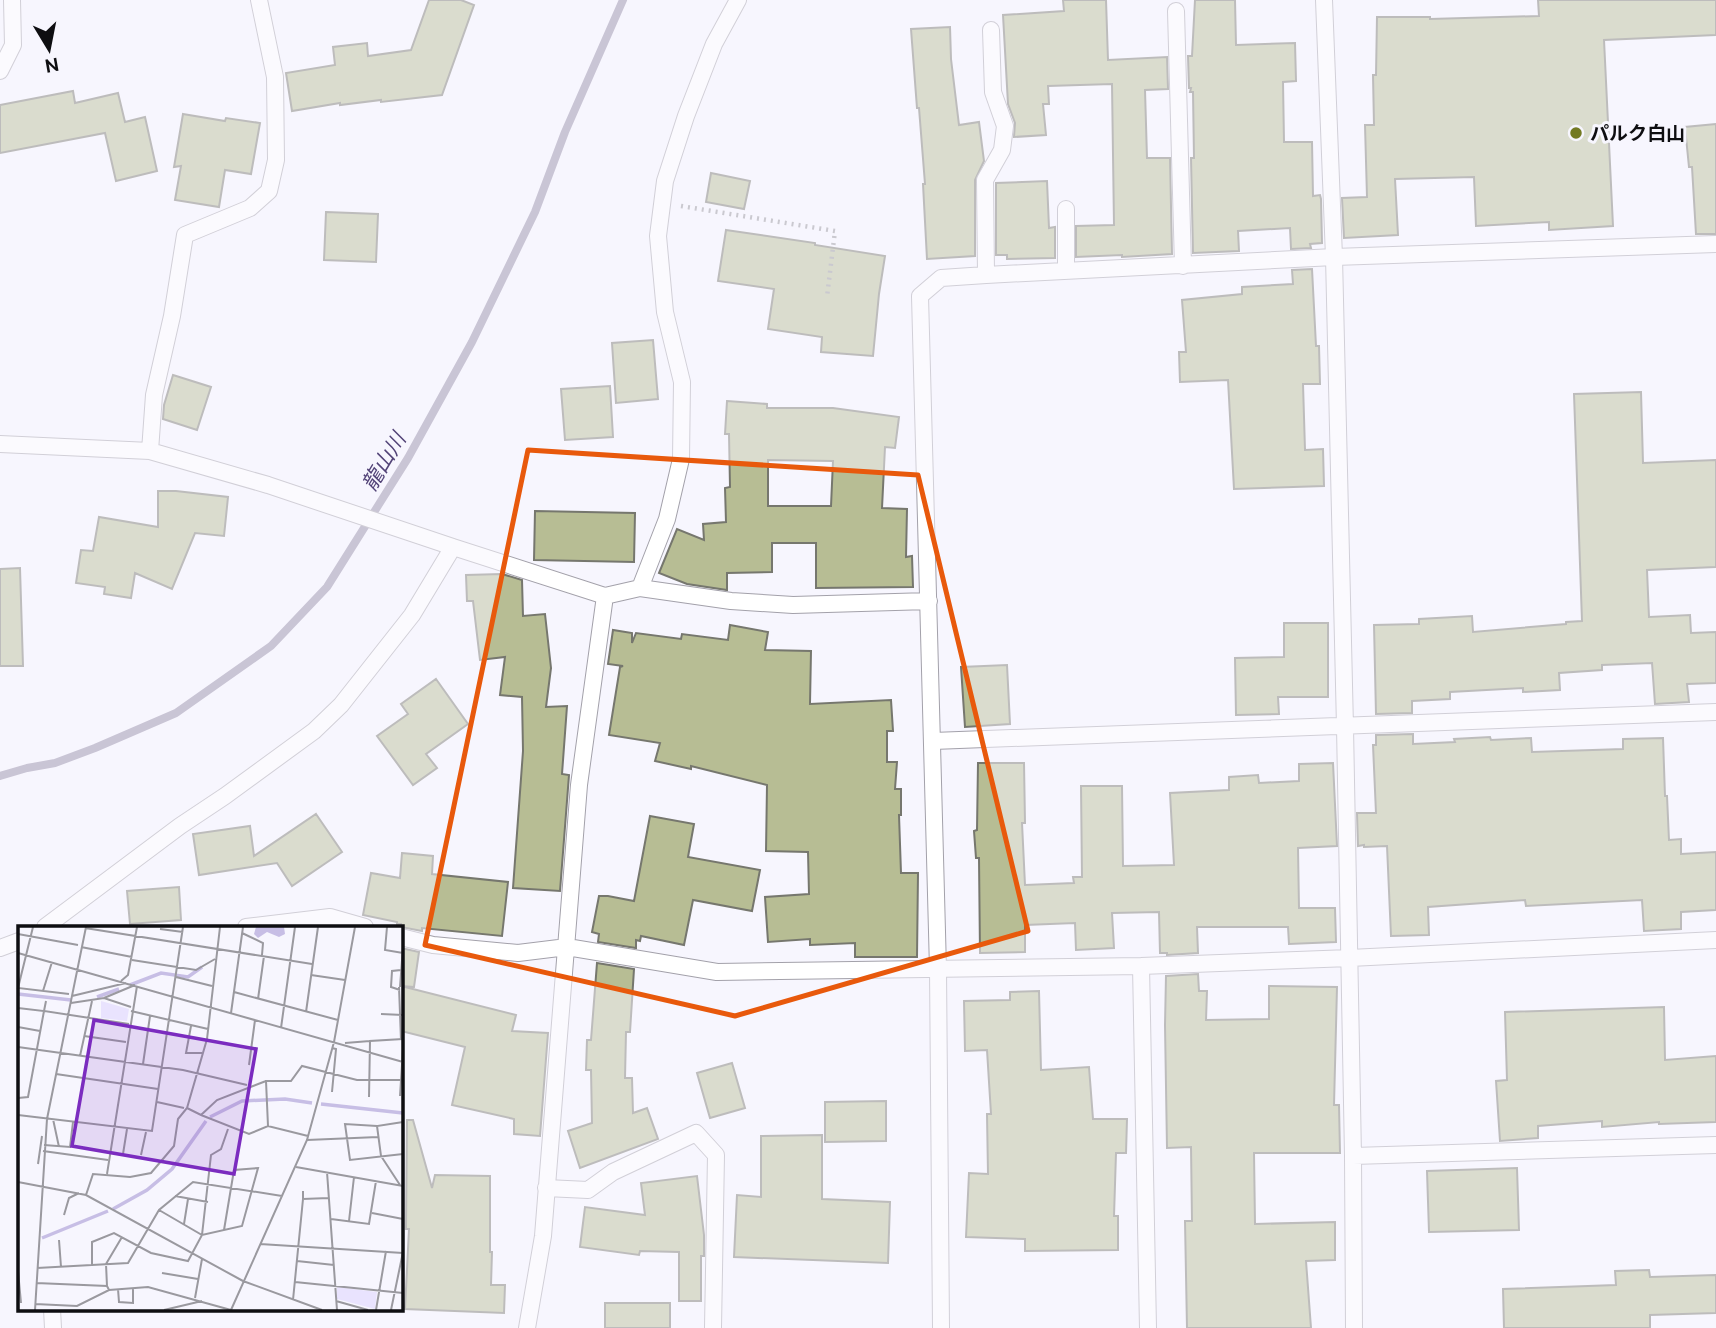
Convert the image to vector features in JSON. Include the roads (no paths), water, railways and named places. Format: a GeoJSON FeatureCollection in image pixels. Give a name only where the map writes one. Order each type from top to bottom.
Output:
{"type":"FeatureCollection","features":[{"type":"Feature","properties":{"kind":"lane"},"geometry":{"type":"LineString","coordinates":[[0,71],[13,45],[12,0]]}},
{"type":"Feature","properties":{"kind":"lane"},"geometry":{"type":"LineString","coordinates":[[150,451],[154,395],[172,316],[185,235],[250,208],[269,191],[276,160],[275,77],[259,0]]}},
{"type":"Feature","properties":{"kind":"lane"},"geometry":{"type":"LineString","coordinates":[[640,588],[667,519],[681,459],[682,382],[665,312],[658,236],[665,181],[686,116],[714,44],[738,0]]}},
{"type":"Feature","properties":{"kind":"lane"},"geometry":{"type":"LineString","coordinates":[[1324,0],[1334,257],[1345,727],[1354,1328]]}},
{"type":"Feature","properties":{"kind":"lane"},"geometry":{"type":"LineString","coordinates":[[1176,11],[1183,266]]}},
{"type":"Feature","properties":{"kind":"lane"},"geometry":{"type":"LineString","coordinates":[[986,275],[985,180],[1002,150],[1005,126],[993,92],[991,30]]}},
{"type":"Feature","properties":{"kind":"lane"},"geometry":{"type":"LineString","coordinates":[[1066,209],[1066,271]]}},
{"type":"Feature","properties":{"kind":"lane"},"geometry":{"type":"LineString","coordinates":[[941,1328],[938,969],[920,296],[941,278],[986,275],[1334,257],[1716,244]]}},
{"type":"Feature","properties":{"kind":"lane"},"geometry":{"type":"LineString","coordinates":[[0,444],[150,451],[268,485],[605,596],[640,588],[731,601],[793,605],[929,601]]}},
{"type":"Feature","properties":{"kind":"lane"},"geometry":{"type":"LineString","coordinates":[[46,926],[180,826],[314,731],[341,705],[412,615],[453,547]]}},
{"type":"Feature","properties":{"kind":"lane"},"geometry":{"type":"LineString","coordinates":[[527,1328],[543,1236],[579,785],[605,596]]}},
{"type":"Feature","properties":{"kind":"lane"},"geometry":{"type":"LineString","coordinates":[[933,741],[1716,712]]}},
{"type":"Feature","properties":{"kind":"lane"},"geometry":{"type":"LineString","coordinates":[[254,926],[330,917],[362,926]]}},
{"type":"Feature","properties":{"kind":"lane"},"geometry":{"type":"LineString","coordinates":[[402,937],[433,945],[518,953],[567,947],[717,972],[1141,966],[1716,940]]}},
{"type":"Feature","properties":{"kind":"lane"},"geometry":{"type":"LineString","coordinates":[[0,948],[18,941]]}},
{"type":"Feature","properties":{"kind":"lane"},"geometry":{"type":"LineString","coordinates":[[1141,966],[1148,1328]]}},
{"type":"Feature","properties":{"kind":"lane"},"geometry":{"type":"LineString","coordinates":[[546,1188],[588,1190],[613,1172],[696,1133],[716,1155],[713,1328]]}},
{"type":"Feature","properties":{"kind":"lane"},"geometry":{"type":"LineString","coordinates":[[1353,1156],[1716,1145]]}},
{"type":"Feature","properties":{"kind":"lane"},"geometry":{"type":"LineString","coordinates":[[52,1310],[53,1328]]}},
{"type":"Feature","properties":{"kind":"waterway","name":"龍山川"},"geometry":{"type":"LineString","coordinates":[[0,776],[55,763],[176,713],[271,646],[327,587],[408,458],[472,342],[535,212],[565,132],[623,0]]}},
{"type":"Feature","properties":{"kind":"place","name":"パルク白山"},"geometry":{"type":"Point","coordinates":[1576,133]}}]}
